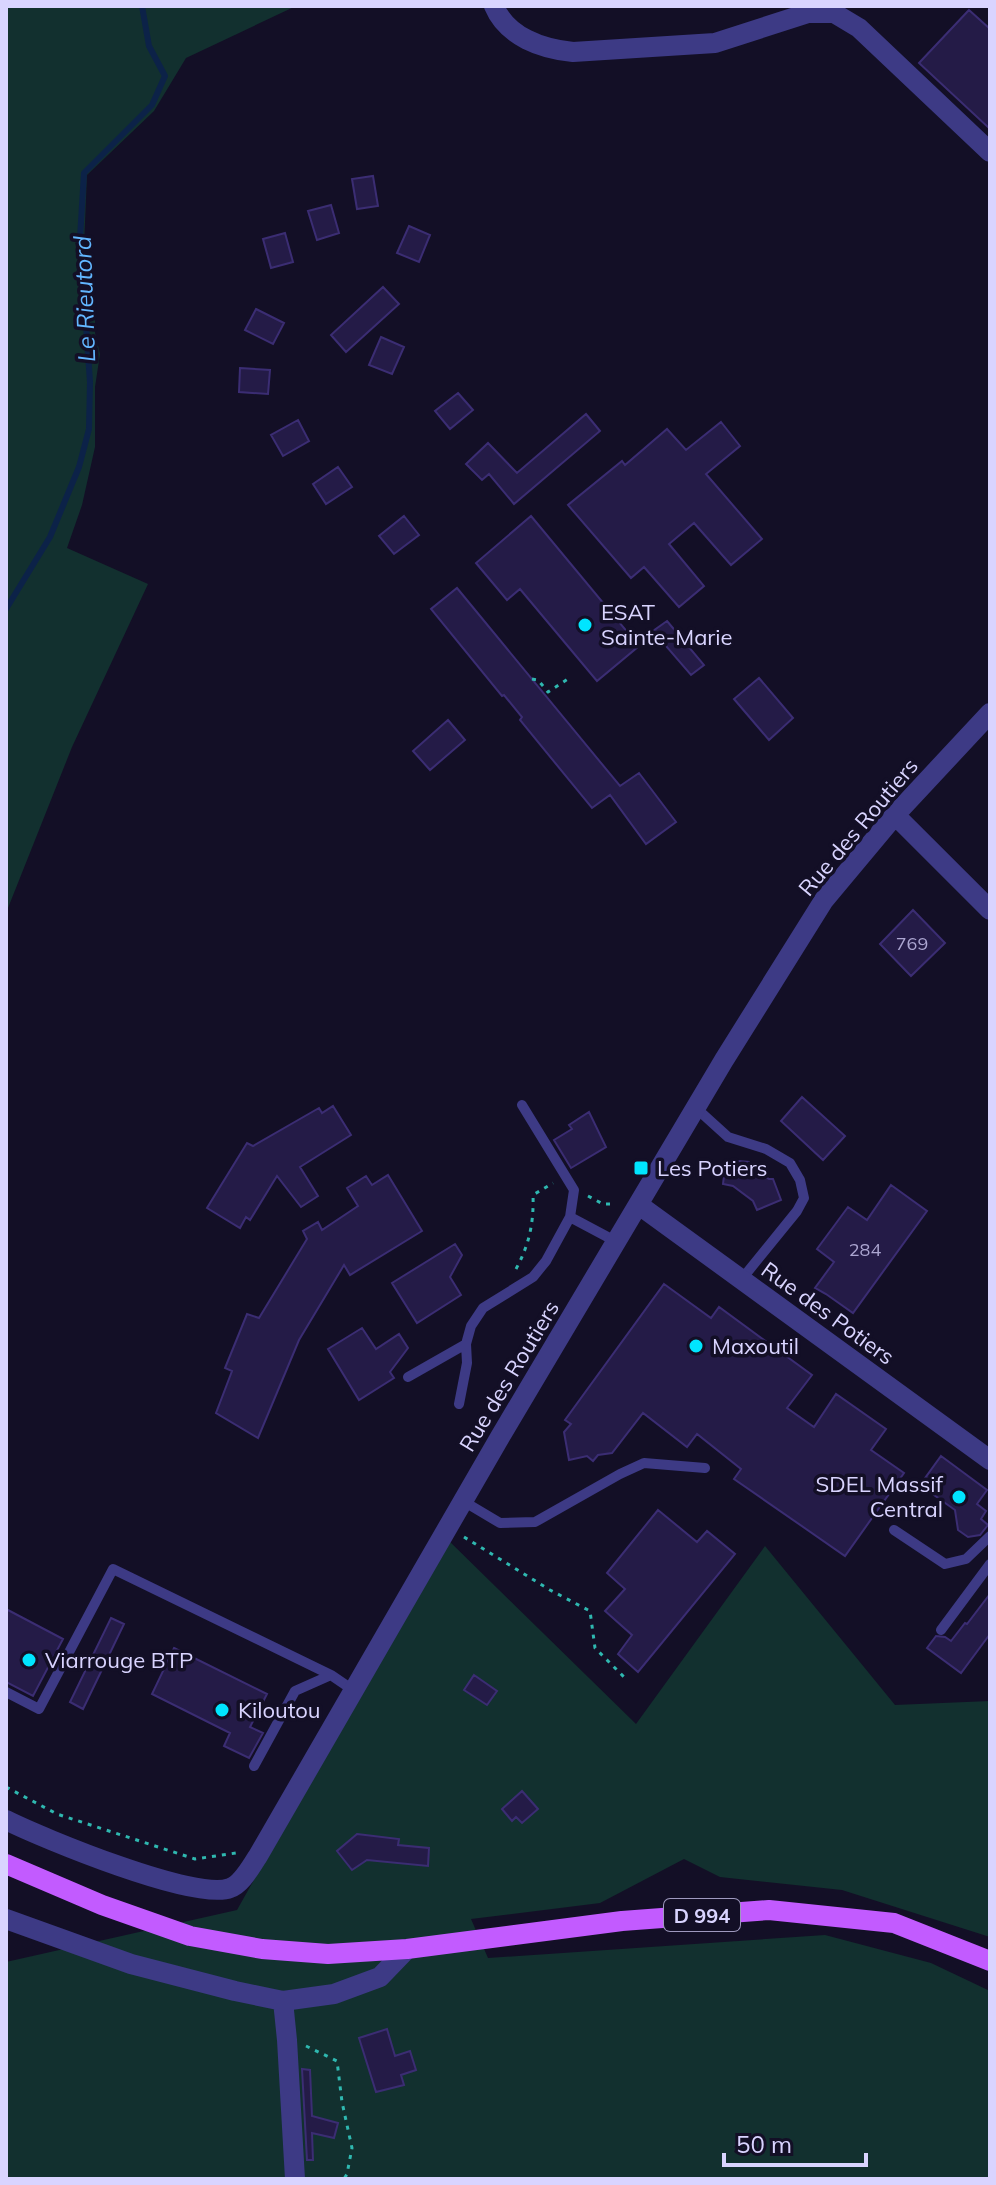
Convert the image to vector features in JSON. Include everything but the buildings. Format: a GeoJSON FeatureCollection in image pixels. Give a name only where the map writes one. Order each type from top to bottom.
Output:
{"type":"FeatureCollection","features":[{"type":"Feature","properties":{"kind":"main road","name":"D 994"},"geometry":{"type":"LineString","coordinates":[[6,1864],[102,1905],[190,1936],[262,1949],[328,1954],[407,1949],[622,1921],[769,1910],[894,1923],[990,1961]]}},
{"type":"Feature","properties":{"kind":"street"},"geometry":{"type":"LineString","coordinates":[[494,6],[499,18],[522,37],[553,50],[573,52],[715,43],[808,13],[834,13],[859,28],[990,152]]}},
{"type":"Feature","properties":{"kind":"street","name":"Rue des Routiers"},"geometry":{"type":"LineString","coordinates":[[6,1820],[86,1854],[159,1878],[218,1891],[233,1888],[258,1856],[448,1526],[696,1108],[824,900],[895,815],[990,713]]}},
{"type":"Feature","properties":{"kind":"street"},"geometry":{"type":"LineString","coordinates":[[895,815],[990,910]]}},
{"type":"Feature","properties":{"kind":"street","name":"Rue des Potiers"},"geometry":{"type":"LineString","coordinates":[[639,1205],[990,1460]]}},
{"type":"Feature","properties":{"kind":"street"},"geometry":{"type":"LineString","coordinates":[[6,1919],[131,1964],[283,2001],[334,1994],[380,1977],[407,1949]]}},
{"type":"Feature","properties":{"kind":"street"},"geometry":{"type":"LineString","coordinates":[[283,2001],[295,2179]]}},
{"type":"Feature","properties":{"kind":"lane"},"geometry":{"type":"LineString","coordinates":[[459,1404],[471,1326],[483,1308],[533,1277],[546,1261],[570,1217],[574,1190],[522,1105]]}},
{"type":"Feature","properties":{"kind":"lane"},"geometry":{"type":"LineString","coordinates":[[696,1108],[728,1137],[766,1149],[790,1163],[800,1180],[804,1198],[797,1211],[741,1280]]}},
{"type":"Feature","properties":{"kind":"lane"},"geometry":{"type":"LineString","coordinates":[[570,1217],[617,1242]]}},
{"type":"Feature","properties":{"kind":"lane"},"geometry":{"type":"LineString","coordinates":[[408,1377],[466,1344]]}},
{"type":"Feature","properties":{"kind":"lane"},"geometry":{"type":"LineString","coordinates":[[463,1501],[500,1523],[535,1522],[644,1463],[705,1468]]}},
{"type":"Feature","properties":{"kind":"lane"},"geometry":{"type":"LineString","coordinates":[[894,1530],[945,1564],[966,1559],[990,1536]]}},
{"type":"Feature","properties":{"kind":"lane"},"geometry":{"type":"LineString","coordinates":[[941,1630],[990,1564]]}},
{"type":"Feature","properties":{"kind":"lane"},"geometry":{"type":"LineString","coordinates":[[6,1692],[39,1709],[113,1569],[331,1675],[353,1690]]}},
{"type":"Feature","properties":{"kind":"lane"},"geometry":{"type":"LineString","coordinates":[[254,1766],[295,1691],[331,1675]]}},
{"type":"Feature","properties":{"kind":"path"},"geometry":{"type":"LineString","coordinates":[[532,679],[538,680],[548,692],[571,677]]}},
{"type":"Feature","properties":{"kind":"path"},"geometry":{"type":"LineString","coordinates":[[448,1526],[550,1590],[590,1611],[595,1648],[627,1680]]}},
{"type":"Feature","properties":{"kind":"path"},"geometry":{"type":"LineString","coordinates":[[6,1787],[57,1814],[195,1859],[235,1853]]}},
{"type":"Feature","properties":{"kind":"path"},"geometry":{"type":"LineString","coordinates":[[287,2040],[298,2042],[337,2061],[352,2148],[344,2179]]}},
{"type":"Feature","properties":{"kind":"green space"},"geometry":{"type":"Polygon","coordinates":[[[6,6],[296,6],[186,58],[154,111],[87,175],[84,246],[100,354],[95,387],[95,447],[82,505],[67,548],[148,584],[72,747],[6,913],[6,6]]]}},
{"type":"Feature","properties":{"kind":"green space"},"geometry":{"type":"Polygon","coordinates":[[[446,1538],[636,1724],[765,1546],[895,1705],[990,1701],[990,1937],[842,1890],[720,1877],[684,1859],[600,1903],[471,1919],[488,1958],[825,1935],[931,1963],[990,1991],[990,2179],[6,2179],[6,1962],[237,1910],[446,1538]]]}},
{"type":"Feature","properties":{"kind":"waterway","name":"Le Rieutord"},"geometry":{"type":"LineString","coordinates":[[6,609],[50,537],[79,467],[89,429],[90,382],[80,238],[84,173],[152,105],[165,76],[149,46],[142,6]]}},
{"type":"Feature","properties":{"kind":"place","name":"ESAT Sainte-Marie"},"geometry":{"type":"Point","coordinates":[585,625]}},
{"type":"Feature","properties":{"kind":"place","name":"Les Potiers"},"geometry":{"type":"Point","coordinates":[641,1168]}},
{"type":"Feature","properties":{"kind":"place","name":"Maxoutil"},"geometry":{"type":"Point","coordinates":[696,1346]}},
{"type":"Feature","properties":{"kind":"place","name":"SDEL Massif Central"},"geometry":{"type":"Point","coordinates":[959,1497]}},
{"type":"Feature","properties":{"kind":"place","name":"Viarrouge BTP"},"geometry":{"type":"Point","coordinates":[29,1660]}},
{"type":"Feature","properties":{"kind":"place","name":"Kiloutou"},"geometry":{"type":"Point","coordinates":[222,1710]}}]}
